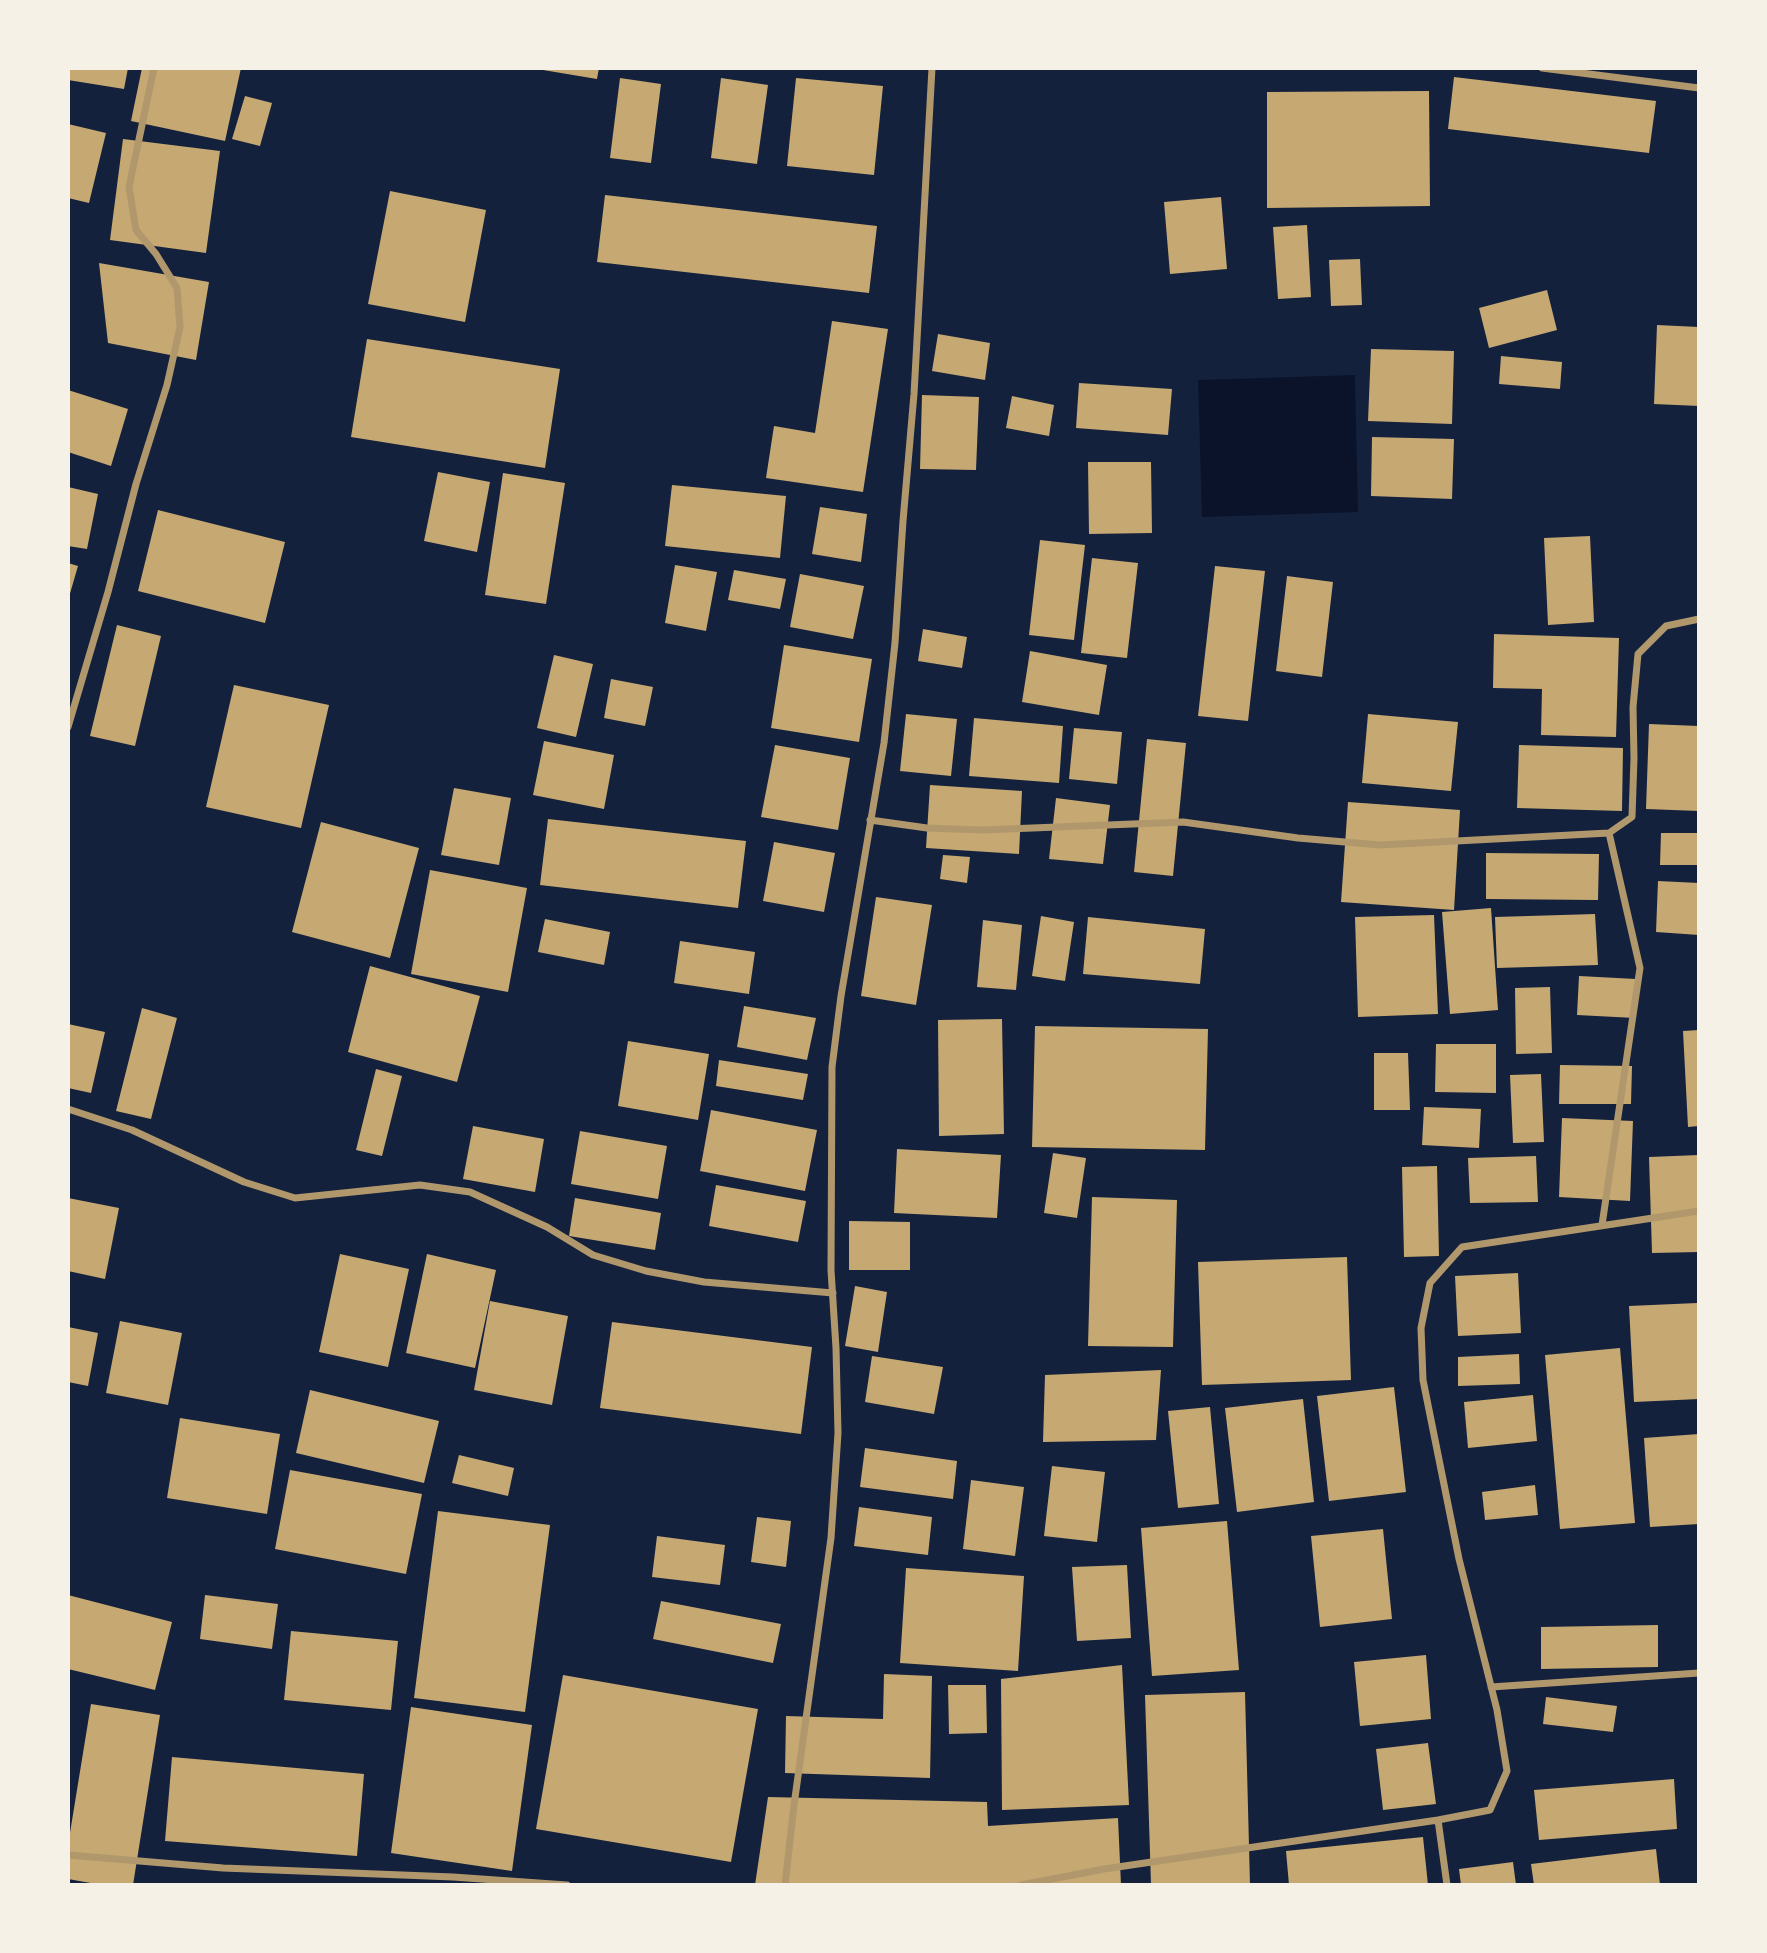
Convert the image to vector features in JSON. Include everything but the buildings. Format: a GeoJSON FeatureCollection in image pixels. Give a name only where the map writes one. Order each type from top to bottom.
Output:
{"type":"FeatureCollection","features":[{"type":"Feature","properties":{"kind":"street"},"geometry":{"type":"LineString","coordinates":[[68,727],[136,484],[167,385],[180,327],[177,288],[156,254],[136,230],[129,187],[154,68]]}},
{"type":"Feature","properties":{"kind":"street"},"geometry":{"type":"LineString","coordinates":[[785,1885],[831,1538],[838,1433],[831,1270],[832,1067],[841,996],[884,743],[895,643],[914,394],[932,68]]}},
{"type":"Feature","properties":{"kind":"street"},"geometry":{"type":"LineString","coordinates":[[1542,68],[1699,88]]}},
{"type":"Feature","properties":{"kind":"street"},"geometry":{"type":"LineString","coordinates":[[870,820],[927,828],[982,830],[1183,821],[1298,838],[1380,845],[1609,833],[1632,817],[1633,707],[1638,654],[1665,626],[1699,619]]}},
{"type":"Feature","properties":{"kind":"street"},"geometry":{"type":"LineString","coordinates":[[1602,1225],[1640,968],[1609,833]]}},
{"type":"Feature","properties":{"kind":"street"},"geometry":{"type":"LineString","coordinates":[[68,1109],[132,1129],[244,1182],[295,1198],[420,1185],[470,1192],[547,1227],[593,1255],[646,1271],[704,1282],[833,1293]]}},
{"type":"Feature","properties":{"kind":"street"},"geometry":{"type":"LineString","coordinates":[[1021,1885],[1104,1869],[1490,1810],[1507,1771],[1497,1710],[1459,1559],[1423,1380],[1421,1328],[1430,1283],[1462,1247],[1699,1211]]}},
{"type":"Feature","properties":{"kind":"street"},"geometry":{"type":"LineString","coordinates":[[1491,1687],[1699,1673]]}},
{"type":"Feature","properties":{"kind":"street"},"geometry":{"type":"LineString","coordinates":[[1438,1820],[1447,1885]]}},
{"type":"Feature","properties":{"kind":"street"},"geometry":{"type":"LineString","coordinates":[[68,1855],[223,1868],[453,1877],[567,1885]]}},
{"type":"Feature","properties":{"kind":"water"},"geometry":{"type":"Polygon","coordinates":[[[1355,375],[1358,512],[1202,517],[1198,380],[1355,375]]]}}]}
